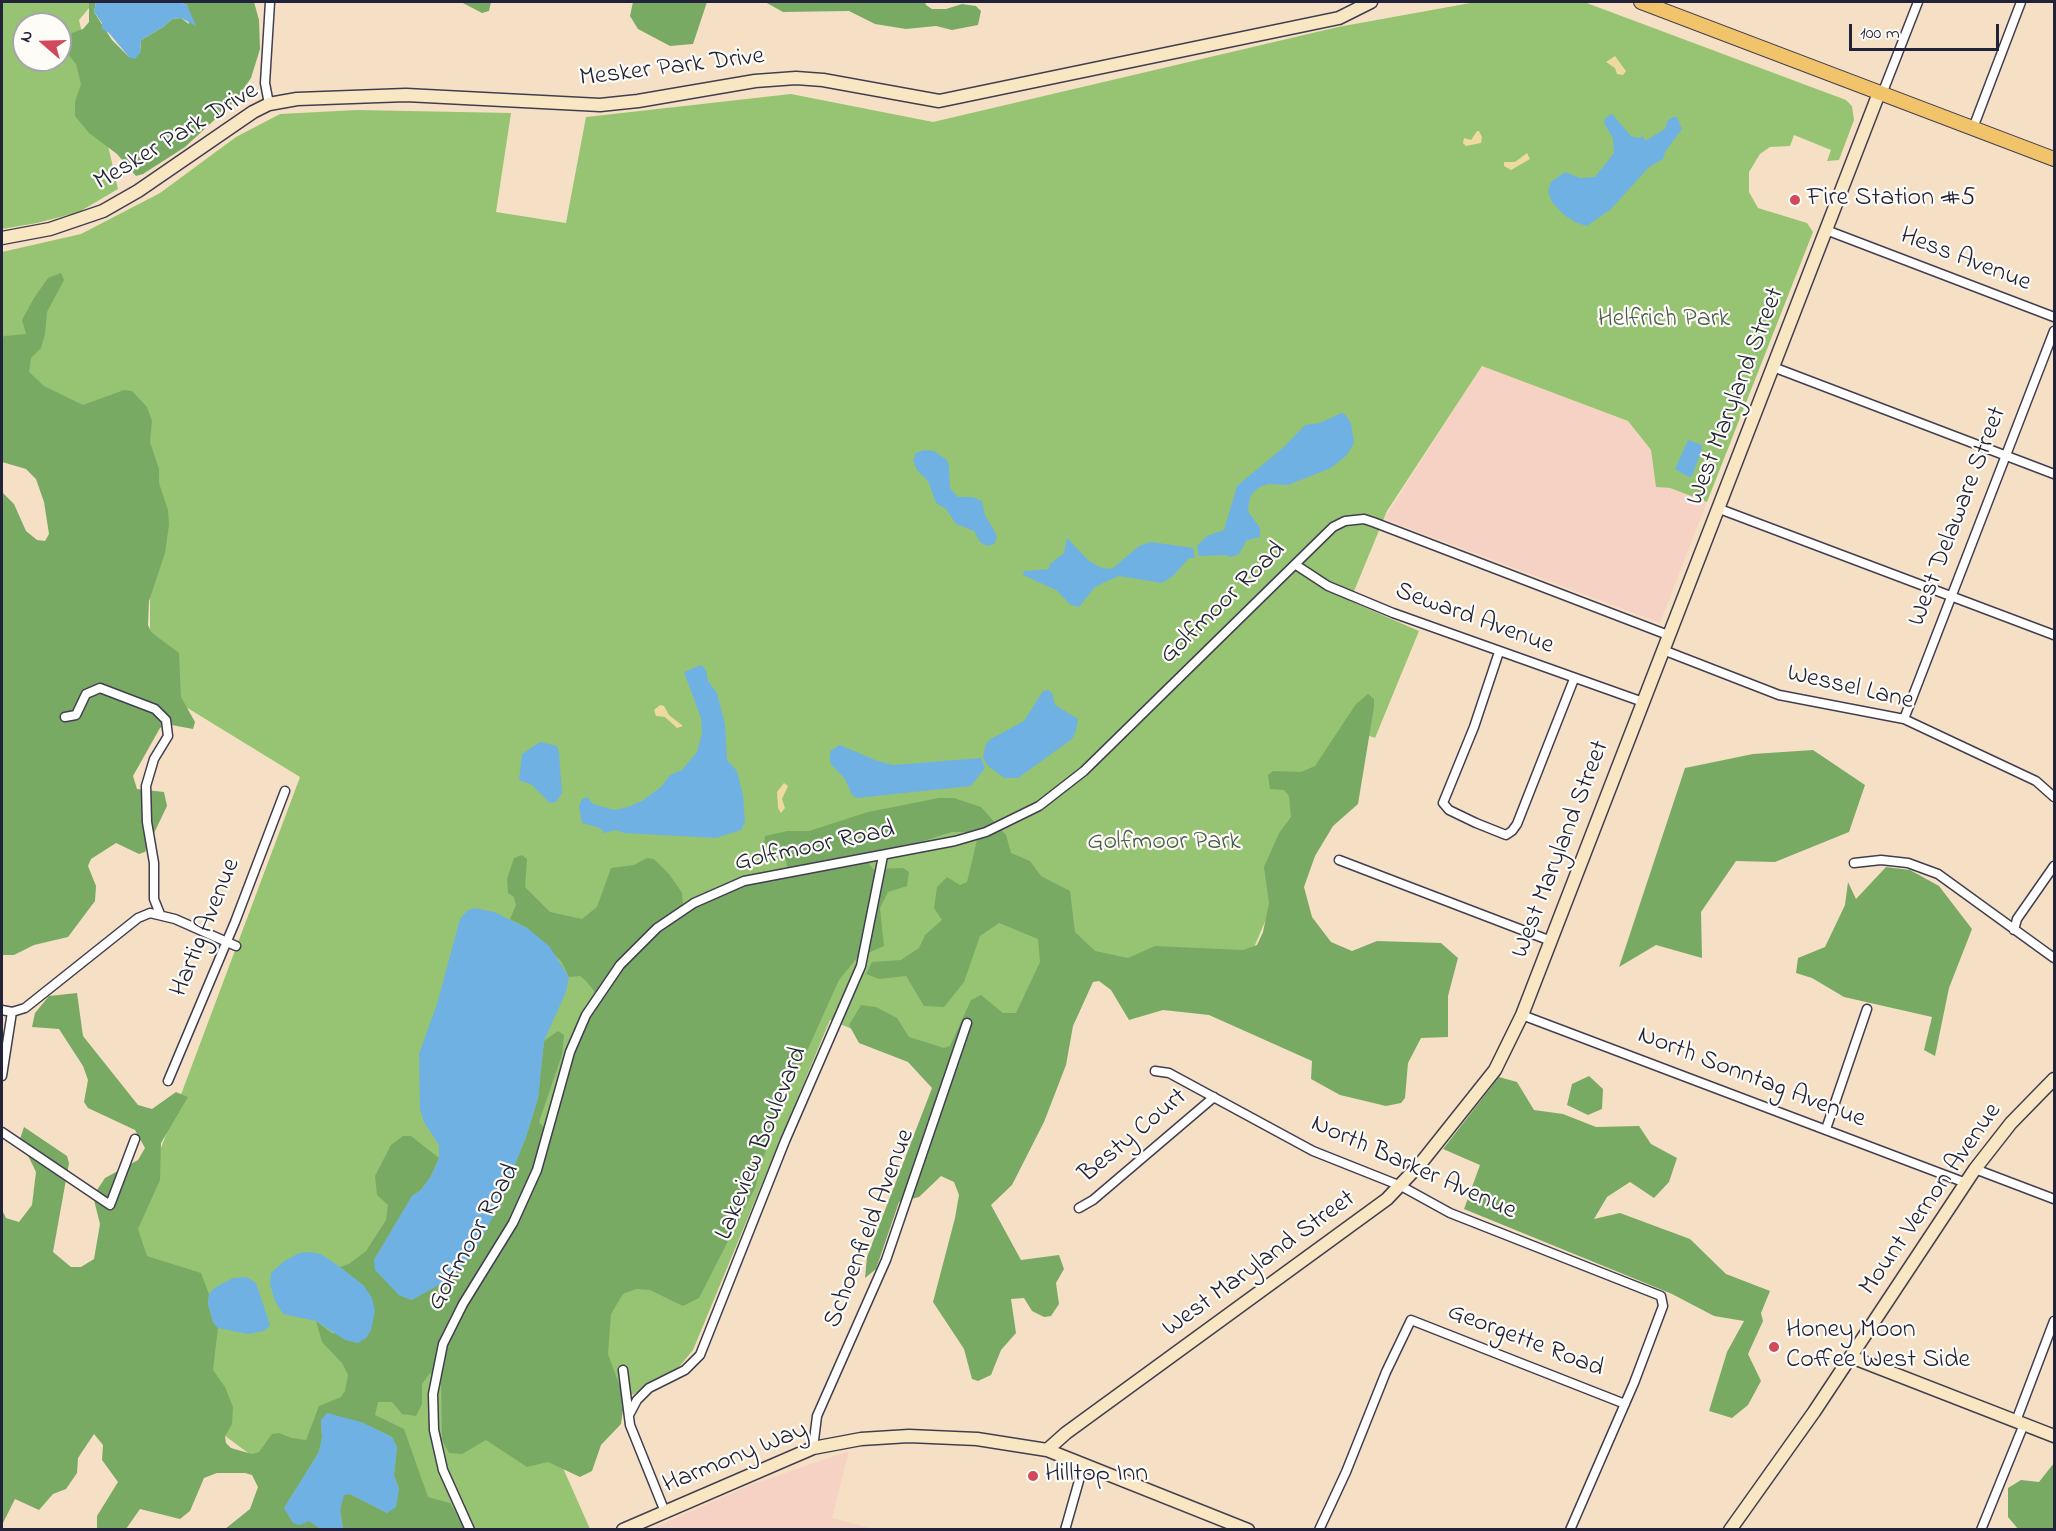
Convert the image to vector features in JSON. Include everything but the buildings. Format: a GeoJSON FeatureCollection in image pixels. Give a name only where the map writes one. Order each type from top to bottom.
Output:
{"type":"FeatureCollection","features":[{"type":"Feature","properties":{"kind":"main road"},"geometry":{"type":"LineString","coordinates":[[1641,2],[2055,159]]}},
{"type":"Feature","properties":{"kind":"street"},"geometry":{"type":"LineString","coordinates":[[269,104],[265,83],[270,2]]}},
{"type":"Feature","properties":{"kind":"street","name":"Mesker Park Drive"},"geometry":{"type":"LineString","coordinates":[[2,237],[50,229],[103,211],[138,191],[234,124],[269,104],[313,97],[378,95],[600,105],[638,102],[755,81],[796,78],[823,80],[927,100],[946,100],[1339,18],[1371,2]]}},
{"type":"Feature","properties":{"kind":"street","name":"West Maryland Street"},"geometry":{"type":"LineString","coordinates":[[1047,1450],[1066,1433],[1374,1210],[1401,1186],[1495,1070],[1522,1015],[1826,230],[1918,2]]}},
{"type":"Feature","properties":{"kind":"street"},"geometry":{"type":"LineString","coordinates":[[1973,128],[2021,2]]}},
{"type":"Feature","properties":{"kind":"street","name":"Hess Avenue"},"geometry":{"type":"LineString","coordinates":[[1826,230],[2055,317]]}},
{"type":"Feature","properties":{"kind":"street","name":"West Delaware Street"},"geometry":{"type":"LineString","coordinates":[[1904,719],[2055,331]]}},
{"type":"Feature","properties":{"kind":"street"},"geometry":{"type":"LineString","coordinates":[[1773,367],[2055,474]]}},
{"type":"Feature","properties":{"kind":"street"},"geometry":{"type":"LineString","coordinates":[[1718,508],[2055,635]]}},
{"type":"Feature","properties":{"kind":"street","name":"Golfmoor Road"},"geometry":{"type":"LineString","coordinates":[[470,1530],[450,1489],[439,1456],[433,1418],[436,1369],[448,1330],[513,1223],[537,1170],[570,1052],[597,997],[620,965],[657,928],[717,891],[765,876],[883,856],[986,832],[1039,806],[1084,771],[1333,527],[1345,521],[1358,519],[1394,530],[1668,636]]}},
{"type":"Feature","properties":{"kind":"street","name":"Seward Avenue"},"geometry":{"type":"LineString","coordinates":[[1296,565],[1339,591],[1416,622],[1643,702]]}},
{"type":"Feature","properties":{"kind":"street","name":"Wessel Lane"},"geometry":{"type":"LineString","coordinates":[[1663,650],[1779,695],[1904,719],[2036,781],[2055,797]]}},
{"type":"Feature","properties":{"kind":"street"},"geometry":{"type":"LineString","coordinates":[[1499,652],[1474,727],[1443,803],[1449,810],[1506,835],[1517,824],[1574,679]]}},
{"type":"Feature","properties":{"kind":"street"},"geometry":{"type":"LineString","coordinates":[[65,717],[76,715],[86,694],[100,688],[155,709],[166,720],[168,736],[153,759],[146,786],[147,822],[154,863],[154,899],[160,914]]}},
{"type":"Feature","properties":{"kind":"street","name":"Hartig Avenue"},"geometry":{"type":"LineString","coordinates":[[168,1081],[285,791]]}},
{"type":"Feature","properties":{"kind":"street","name":"Lakeview Boulevard"},"geometry":{"type":"LineString","coordinates":[[629,1415],[637,1400],[649,1388],[685,1370],[700,1355],[785,1141],[861,966],[883,856]]}},
{"type":"Feature","properties":{"kind":"street"},"geometry":{"type":"LineString","coordinates":[[1339,860],[1551,940]]}},
{"type":"Feature","properties":{"kind":"street"},"geometry":{"type":"LineString","coordinates":[[1854,863],[1881,860],[1919,866],[1938,874],[2055,958]]}},
{"type":"Feature","properties":{"kind":"street"},"geometry":{"type":"LineString","coordinates":[[2014,930],[2017,919],[2055,866]]}},
{"type":"Feature","properties":{"kind":"street"},"geometry":{"type":"LineString","coordinates":[[2,1010],[12,1012],[25,1008],[138,918],[150,913],[160,914],[236,946]]}},
{"type":"Feature","properties":{"kind":"street"},"geometry":{"type":"LineString","coordinates":[[1826,1129],[1867,1009]]}},
{"type":"Feature","properties":{"kind":"street"},"geometry":{"type":"LineString","coordinates":[[2,1076],[12,1012]]}},
{"type":"Feature","properties":{"kind":"street","name":"North Sonntag Avenue"},"geometry":{"type":"LineString","coordinates":[[1522,1015],[1966,1183]]}},
{"type":"Feature","properties":{"kind":"street","name":"Schoenfield Avenue"},"geometry":{"type":"LineString","coordinates":[[813,1448],[818,1416],[886,1260],[967,1023]]}},
{"type":"Feature","properties":{"kind":"street","name":"North Barker Avenue"},"geometry":{"type":"LineString","coordinates":[[1155,1071],[1170,1073],[1313,1151],[1401,1186],[1450,1213],[1660,1295],[1663,1306],[1625,1404]]}},
{"type":"Feature","properties":{"kind":"street","name":"Mount Vernon Avenue"},"geometry":{"type":"LineString","coordinates":[[1730,1530],[1851,1357],[1975,1169],[2011,1123],[2055,1079]]}},
{"type":"Feature","properties":{"kind":"street","name":"Besty Court"},"geometry":{"type":"LineString","coordinates":[[1079,1208],[1094,1200],[1215,1097]]}},
{"type":"Feature","properties":{"kind":"street"},"geometry":{"type":"LineString","coordinates":[[2,1132],[110,1205],[135,1139]]}},
{"type":"Feature","properties":{"kind":"street"},"geometry":{"type":"LineString","coordinates":[[1975,1169],[2055,1199]]}},
{"type":"Feature","properties":{"kind":"street","name":"Georgette Road"},"geometry":{"type":"LineString","coordinates":[[1319,1530],[1410,1321],[1625,1404]]}},
{"type":"Feature","properties":{"kind":"street"},"geometry":{"type":"LineString","coordinates":[[1981,1530],[2055,1321]]}},
{"type":"Feature","properties":{"kind":"street"},"geometry":{"type":"LineString","coordinates":[[1851,1357],[2055,1436]]}},
{"type":"Feature","properties":{"kind":"street"},"geometry":{"type":"LineString","coordinates":[[623,1370],[634,1437],[665,1512]]}},
{"type":"Feature","properties":{"kind":"street"},"geometry":{"type":"LineString","coordinates":[[1570,1530],[1625,1404]]}},
{"type":"Feature","properties":{"kind":"street","name":"Harmony Way"},"geometry":{"type":"LineString","coordinates":[[623,1530],[813,1448],[861,1439],[909,1436],[977,1439],[1047,1450],[1248,1530]]}},
{"type":"Feature","properties":{"kind":"street"},"geometry":{"type":"LineString","coordinates":[[1065,1530],[1084,1463]]}},
{"type":"Feature","properties":{"kind":"shaded area"},"geometry":{"type":"Polygon","coordinates":[[[1482,366],[1628,421],[1651,450],[1656,487],[1670,488],[1707,502],[1660,623],[1384,519],[1482,366]]]}},
{"type":"Feature","properties":{"kind":"shaded area"},"geometry":{"type":"Polygon","coordinates":[[[849,1451],[832,1518],[875,1529],[651,1529],[750,1485],[849,1451]]]}},
{"type":"Feature","properties":{"kind":"green space"},"geometry":{"type":"Polygon","coordinates":[[[2,2],[94,2],[79,20],[118,189],[79,212],[2,229],[2,2]]]}},
{"type":"Feature","properties":{"kind":"green space"},"geometry":{"type":"Polygon","coordinates":[[[89,2],[96,2],[94,12],[112,40],[129,57],[140,53],[141,40],[172,19],[181,18],[189,24],[187,5],[179,2],[254,2],[259,20],[260,49],[251,78],[235,101],[185,147],[143,174],[136,176],[117,154],[89,133],[75,116],[75,102],[81,84],[76,64],[72,59],[72,33],[83,29],[89,22],[89,2]]]}},
{"type":"Feature","properties":{"kind":"green space"},"geometry":{"type":"Polygon","coordinates":[[[461,2],[491,2],[489,11],[482,13],[461,2]]]}},
{"type":"Feature","properties":{"kind":"green space"},"geometry":{"type":"Polygon","coordinates":[[[633,2],[707,2],[693,44],[670,46],[638,29],[630,16],[633,2]]]}},
{"type":"Feature","properties":{"kind":"green space"},"geometry":{"type":"Polygon","coordinates":[[[765,2],[925,2],[932,9],[946,9],[962,4],[976,6],[981,11],[978,25],[952,30],[936,26],[906,29],[875,24],[849,11],[783,12],[765,2]]]}},
{"type":"Feature","properties":{"kind":"green space"},"geometry":{"type":"Polygon","coordinates":[[[1476,2],[1584,2],[1846,100],[1852,106],[1854,120],[1839,160],[1827,161],[1831,150],[1794,135],[1790,146],[1770,147],[1760,154],[1749,172],[1749,192],[1758,208],[1807,223],[1813,232],[1707,502],[1670,488],[1656,487],[1651,450],[1628,421],[1482,366],[1387,511],[1350,601],[1419,631],[1375,738],[1348,728],[1243,973],[1089,966],[958,1072],[830,1020],[693,1350],[679,1367],[634,1394],[548,1434],[590,1529],[259,1529],[263,1464],[209,1424],[122,1252],[300,777],[150,685],[150,493],[2,425],[2,252],[81,234],[160,193],[236,137],[280,114],[357,110],[511,113],[496,212],[566,223],[586,117],[791,94],[933,122],[1338,27],[1476,2]]]}},
{"type":"Feature","properties":{"kind":"green space"},"geometry":{"type":"Polygon","coordinates":[[[61,273],[64,280],[47,312],[41,348],[31,358],[29,372],[44,386],[83,405],[124,390],[132,391],[147,407],[152,421],[150,442],[159,469],[159,483],[168,510],[169,525],[165,553],[149,601],[148,625],[151,632],[179,653],[181,697],[195,722],[193,729],[166,724],[160,728],[133,776],[137,789],[164,792],[167,806],[145,852],[139,854],[116,843],[91,859],[88,866],[96,886],[95,901],[68,937],[34,945],[14,955],[2,955],[2,492],[14,504],[26,531],[37,540],[45,541],[49,534],[44,502],[36,479],[26,469],[2,462],[2,339],[4,336],[26,334],[22,320],[34,298],[48,278],[61,273]]]}},
{"type":"Feature","properties":{"kind":"green space"},"geometry":{"type":"Polygon","coordinates":[[[1368,694],[1374,699],[1374,707],[1358,804],[1333,826],[1315,856],[1304,887],[1312,917],[1331,942],[1352,951],[1377,941],[1441,943],[1458,958],[1448,996],[1448,1037],[1421,1038],[1408,1063],[1405,1098],[1401,1103],[1386,1106],[1340,1095],[1311,1079],[1312,1061],[1209,1015],[1163,1010],[1129,1020],[1111,990],[1099,981],[1093,982],[1073,1026],[1066,1065],[1044,1122],[1012,1185],[991,1205],[1021,1260],[1059,1255],[1064,1269],[1056,1283],[1059,1304],[1051,1316],[1044,1317],[1032,1311],[1024,1298],[1011,1299],[1016,1333],[1001,1350],[991,1375],[978,1381],[972,1379],[964,1349],[933,1302],[955,1218],[959,1195],[954,1182],[941,1176],[919,1197],[899,1202],[876,1269],[865,1278],[867,1257],[932,1088],[908,1062],[859,1043],[849,1025],[861,1005],[876,1007],[897,1018],[909,1037],[944,1048],[950,1046],[971,1000],[981,995],[1003,1013],[1016,1013],[1040,962],[1038,939],[999,923],[980,936],[964,982],[944,1007],[924,1006],[906,976],[879,979],[866,974],[872,962],[901,960],[919,948],[925,935],[942,920],[934,908],[937,887],[947,877],[960,885],[967,882],[977,840],[967,832],[952,832],[872,857],[869,864],[873,869],[903,868],[909,872],[907,886],[888,892],[880,908],[884,946],[857,958],[839,980],[771,1131],[755,1188],[699,1298],[683,1306],[650,1290],[636,1289],[623,1294],[611,1314],[608,1354],[623,1395],[623,1410],[621,1424],[601,1445],[592,1471],[580,1477],[548,1462],[527,1467],[486,1440],[462,1454],[449,1453],[442,1440],[441,1381],[430,1373],[422,1384],[422,1404],[416,1416],[402,1414],[392,1402],[378,1402],[375,1415],[404,1429],[428,1497],[450,1503],[465,1529],[343,1529],[340,1509],[343,1495],[350,1494],[387,1513],[399,1489],[394,1475],[397,1447],[392,1437],[361,1422],[321,1420],[322,1437],[319,1452],[284,1508],[300,1524],[309,1521],[321,1529],[225,1529],[250,1509],[258,1487],[252,1475],[217,1473],[204,1478],[190,1511],[180,1519],[140,1509],[126,1529],[97,1529],[97,1516],[118,1482],[102,1460],[103,1445],[94,1434],[78,1458],[77,1473],[66,1489],[53,1494],[39,1510],[15,1499],[2,1525],[2,1210],[6,1218],[19,1222],[32,1205],[36,1172],[20,1139],[24,1127],[67,1156],[69,1163],[53,1252],[71,1267],[81,1267],[94,1259],[100,1224],[93,1196],[105,1178],[138,1160],[145,1148],[135,1130],[88,1108],[84,1102],[88,1080],[83,1066],[59,1029],[32,1027],[35,1013],[49,996],[77,993],[83,1036],[138,1105],[152,1109],[176,1092],[188,1097],[161,1143],[160,1180],[138,1229],[147,1256],[201,1273],[209,1294],[208,1304],[213,1322],[218,1328],[213,1370],[225,1387],[233,1407],[232,1424],[225,1436],[226,1443],[231,1448],[252,1454],[259,1452],[272,1434],[279,1433],[306,1440],[319,1406],[341,1397],[345,1391],[348,1375],[342,1363],[322,1342],[316,1321],[333,1334],[364,1286],[340,1267],[349,1264],[366,1251],[386,1220],[388,1205],[377,1195],[375,1176],[391,1145],[403,1136],[411,1136],[439,1158],[431,1176],[421,1190],[412,1196],[374,1260],[399,1295],[412,1300],[429,1289],[497,1209],[526,1137],[538,1098],[544,1041],[558,1031],[564,1035],[562,1055],[539,1122],[544,1128],[551,1129],[573,1051],[598,1004],[595,992],[586,981],[580,976],[569,977],[561,961],[527,928],[510,919],[516,905],[514,897],[508,893],[507,879],[514,858],[522,855],[527,859],[525,887],[550,912],[582,919],[597,907],[611,868],[634,865],[647,858],[654,859],[669,874],[682,893],[683,906],[690,909],[733,887],[783,874],[787,867],[786,860],[768,849],[764,843],[765,836],[787,831],[809,831],[868,812],[939,798],[954,798],[981,807],[1006,835],[1011,853],[1030,861],[1041,876],[1070,891],[1075,932],[1095,951],[1128,958],[1155,946],[1243,950],[1257,945],[1263,932],[1269,903],[1264,867],[1279,833],[1291,817],[1289,796],[1284,790],[1270,789],[1268,775],[1273,771],[1301,772],[1315,766],[1356,704],[1368,694]]]}},
{"type":"Feature","properties":{"kind":"green space"},"geometry":{"type":"Polygon","coordinates":[[[1813,750],[1865,785],[1849,832],[1775,862],[1736,861],[1701,912],[1702,958],[1656,945],[1619,967],[1685,768],[1753,754],[1813,750]]]}},
{"type":"Feature","properties":{"kind":"green space"},"geometry":{"type":"Polygon","coordinates":[[[1886,867],[1910,870],[1939,886],[1972,929],[1949,988],[1935,1056],[1924,1050],[1932,1017],[1844,997],[1812,978],[1796,973],[1798,958],[1825,947],[1845,905],[1848,882],[1856,899],[1886,867]]]}},
{"type":"Feature","properties":{"kind":"green space"},"geometry":{"type":"Polygon","coordinates":[[[1589,1076],[1603,1089],[1602,1109],[1588,1115],[1567,1105],[1572,1084],[1589,1076]]]}},
{"type":"Feature","properties":{"kind":"green space"},"geometry":{"type":"Polygon","coordinates":[[[1499,1077],[1517,1082],[1534,1110],[1563,1114],[1596,1127],[1639,1126],[1651,1144],[1677,1158],[1669,1182],[1654,1198],[1630,1182],[1607,1197],[1594,1219],[1620,1213],[1690,1239],[1726,1274],[1770,1291],[1761,1313],[1763,1321],[1748,1354],[1761,1381],[1748,1405],[1732,1418],[1709,1411],[1727,1352],[1744,1321],[1714,1316],[1672,1294],[1464,1209],[1480,1165],[1443,1149],[1499,1077]]]}},
{"type":"Feature","properties":{"kind":"green space"},"geometry":{"type":"Polygon","coordinates":[[[2054,1463],[2054,1529],[2018,1529],[2008,1517],[2008,1488],[2021,1480],[2039,1482],[2054,1463]]]}},
{"type":"Feature","properties":{"kind":"sand"},"geometry":{"type":"Polygon","coordinates":[[[1615,56],[1626,71],[1623,75],[1617,74],[1615,68],[1606,62],[1615,56]]]}},
{"type":"Feature","properties":{"kind":"sand"},"geometry":{"type":"Polygon","coordinates":[[[1477,131],[1482,137],[1481,143],[1466,146],[1463,143],[1464,138],[1471,140],[1477,131]]]}},
{"type":"Feature","properties":{"kind":"sand"},"geometry":{"type":"Polygon","coordinates":[[[1527,153],[1530,159],[1511,170],[1504,166],[1504,162],[1515,162],[1527,153]]]}},
{"type":"Feature","properties":{"kind":"sand"},"geometry":{"type":"Polygon","coordinates":[[[660,705],[664,706],[669,715],[683,726],[677,728],[665,717],[656,716],[654,710],[660,705]]]}},
{"type":"Feature","properties":{"kind":"sand"},"geometry":{"type":"Polygon","coordinates":[[[784,783],[788,786],[782,799],[785,808],[781,813],[778,808],[777,792],[784,783]]]}},
{"type":"Feature","properties":{"kind":"water"},"geometry":{"type":"Polygon","coordinates":[[[96,2],[179,2],[187,5],[196,26],[181,18],[172,19],[141,40],[140,53],[135,59],[129,57],[109,33],[102,29],[102,23],[94,12],[96,2]]]}},
{"type":"Feature","properties":{"kind":"water"},"geometry":{"type":"Polygon","coordinates":[[[1612,114],[1631,136],[1638,138],[1643,136],[1645,141],[1665,129],[1668,120],[1673,117],[1677,117],[1682,129],[1665,152],[1663,159],[1649,167],[1611,209],[1587,226],[1564,215],[1552,202],[1548,192],[1551,182],[1565,172],[1580,178],[1595,177],[1614,153],[1613,138],[1604,123],[1606,117],[1612,114]]]}},
{"type":"Feature","properties":{"kind":"water"},"geometry":{"type":"Polygon","coordinates":[[[1341,413],[1345,414],[1351,423],[1354,443],[1347,455],[1331,468],[1288,485],[1268,484],[1258,488],[1251,495],[1248,507],[1249,513],[1260,528],[1260,537],[1247,540],[1239,554],[1231,557],[1226,555],[1199,556],[1197,546],[1207,536],[1224,530],[1237,486],[1284,447],[1305,425],[1320,423],[1341,413]]]}},
{"type":"Feature","properties":{"kind":"water"},"geometry":{"type":"Polygon","coordinates":[[[1688,440],[1702,445],[1692,476],[1689,477],[1675,469],[1688,440]]]}},
{"type":"Feature","properties":{"kind":"water"},"geometry":{"type":"Polygon","coordinates":[[[924,450],[934,451],[947,460],[950,488],[958,497],[973,497],[982,501],[985,515],[997,538],[994,544],[987,546],[980,542],[974,531],[956,524],[946,509],[936,503],[928,481],[917,470],[913,460],[916,453],[924,450]]]}},
{"type":"Feature","properties":{"kind":"water"},"geometry":{"type":"Polygon","coordinates":[[[1067,538],[1089,561],[1102,568],[1112,569],[1139,546],[1151,542],[1193,548],[1195,558],[1189,558],[1173,576],[1162,583],[1119,576],[1107,581],[1095,587],[1079,607],[1071,605],[1056,590],[1023,575],[1024,571],[1049,569],[1050,564],[1064,553],[1067,538]]]}},
{"type":"Feature","properties":{"kind":"water"},"geometry":{"type":"Polygon","coordinates":[[[701,665],[706,670],[708,681],[717,693],[725,724],[727,760],[737,771],[743,795],[745,822],[741,830],[716,838],[624,833],[616,830],[604,833],[600,828],[582,823],[579,806],[582,799],[587,797],[593,804],[614,810],[628,807],[642,801],[661,787],[670,775],[682,770],[697,752],[702,733],[701,718],[684,672],[701,665]]]}},
{"type":"Feature","properties":{"kind":"water"},"geometry":{"type":"Polygon","coordinates":[[[1048,690],[1052,693],[1055,705],[1078,719],[1072,739],[1018,778],[1004,778],[987,765],[983,757],[985,747],[989,740],[1024,721],[1043,691],[1048,690]]]}},
{"type":"Feature","properties":{"kind":"water"},"geometry":{"type":"Polygon","coordinates":[[[540,742],[557,746],[559,753],[562,793],[556,802],[550,803],[532,785],[519,780],[522,754],[540,742]]]}},
{"type":"Feature","properties":{"kind":"water"},"geometry":{"type":"Polygon","coordinates":[[[840,745],[893,765],[981,758],[985,768],[971,786],[857,798],[852,795],[845,779],[830,763],[830,751],[840,745]]]}},
{"type":"Feature","properties":{"kind":"water"},"geometry":{"type":"Polygon","coordinates":[[[475,908],[494,912],[527,928],[549,946],[569,977],[566,992],[544,1041],[538,1098],[526,1137],[497,1209],[474,1253],[453,1277],[412,1300],[399,1295],[375,1270],[374,1260],[412,1196],[421,1190],[431,1176],[439,1158],[439,1145],[424,1122],[420,1110],[419,1054],[437,1004],[460,919],[468,910],[475,908]]]}},
{"type":"Feature","properties":{"kind":"water"},"geometry":{"type":"Polygon","coordinates":[[[299,1253],[321,1254],[340,1267],[364,1286],[372,1298],[375,1311],[371,1330],[366,1338],[358,1343],[345,1340],[316,1321],[283,1314],[275,1301],[270,1284],[271,1273],[283,1262],[299,1253]]]}},
{"type":"Feature","properties":{"kind":"water"},"geometry":{"type":"Polygon","coordinates":[[[247,1277],[256,1283],[270,1325],[264,1331],[247,1334],[218,1328],[213,1322],[208,1304],[209,1294],[214,1288],[233,1278],[247,1277]]]}},
{"type":"Feature","properties":{"kind":"water"},"geometry":{"type":"Polygon","coordinates":[[[327,1413],[361,1422],[392,1437],[397,1447],[394,1475],[399,1489],[396,1507],[387,1513],[350,1494],[344,1495],[340,1510],[343,1529],[321,1529],[309,1521],[300,1525],[293,1523],[284,1508],[319,1452],[322,1437],[321,1420],[327,1413]]]}},
{"type":"Feature","properties":{"kind":"place","name":"Fire Station #5"},"geometry":{"type":"Point","coordinates":[1795,200]}},
{"type":"Feature","properties":{"kind":"place","name":"Honey Moon Coffee West Side"},"geometry":{"type":"Point","coordinates":[1774,1347]}},
{"type":"Feature","properties":{"kind":"place","name":"Hilltop Inn"},"geometry":{"type":"Point","coordinates":[1033,1476]}},
{"type":"Feature","properties":{"kind":"park label","name":"Helfrich Park"},"geometry":{"type":"Point","coordinates":[1664,321]}},
{"type":"Feature","properties":{"kind":"park label","name":"Golfmoor Park"},"geometry":{"type":"Point","coordinates":[1164,844]}}]}
